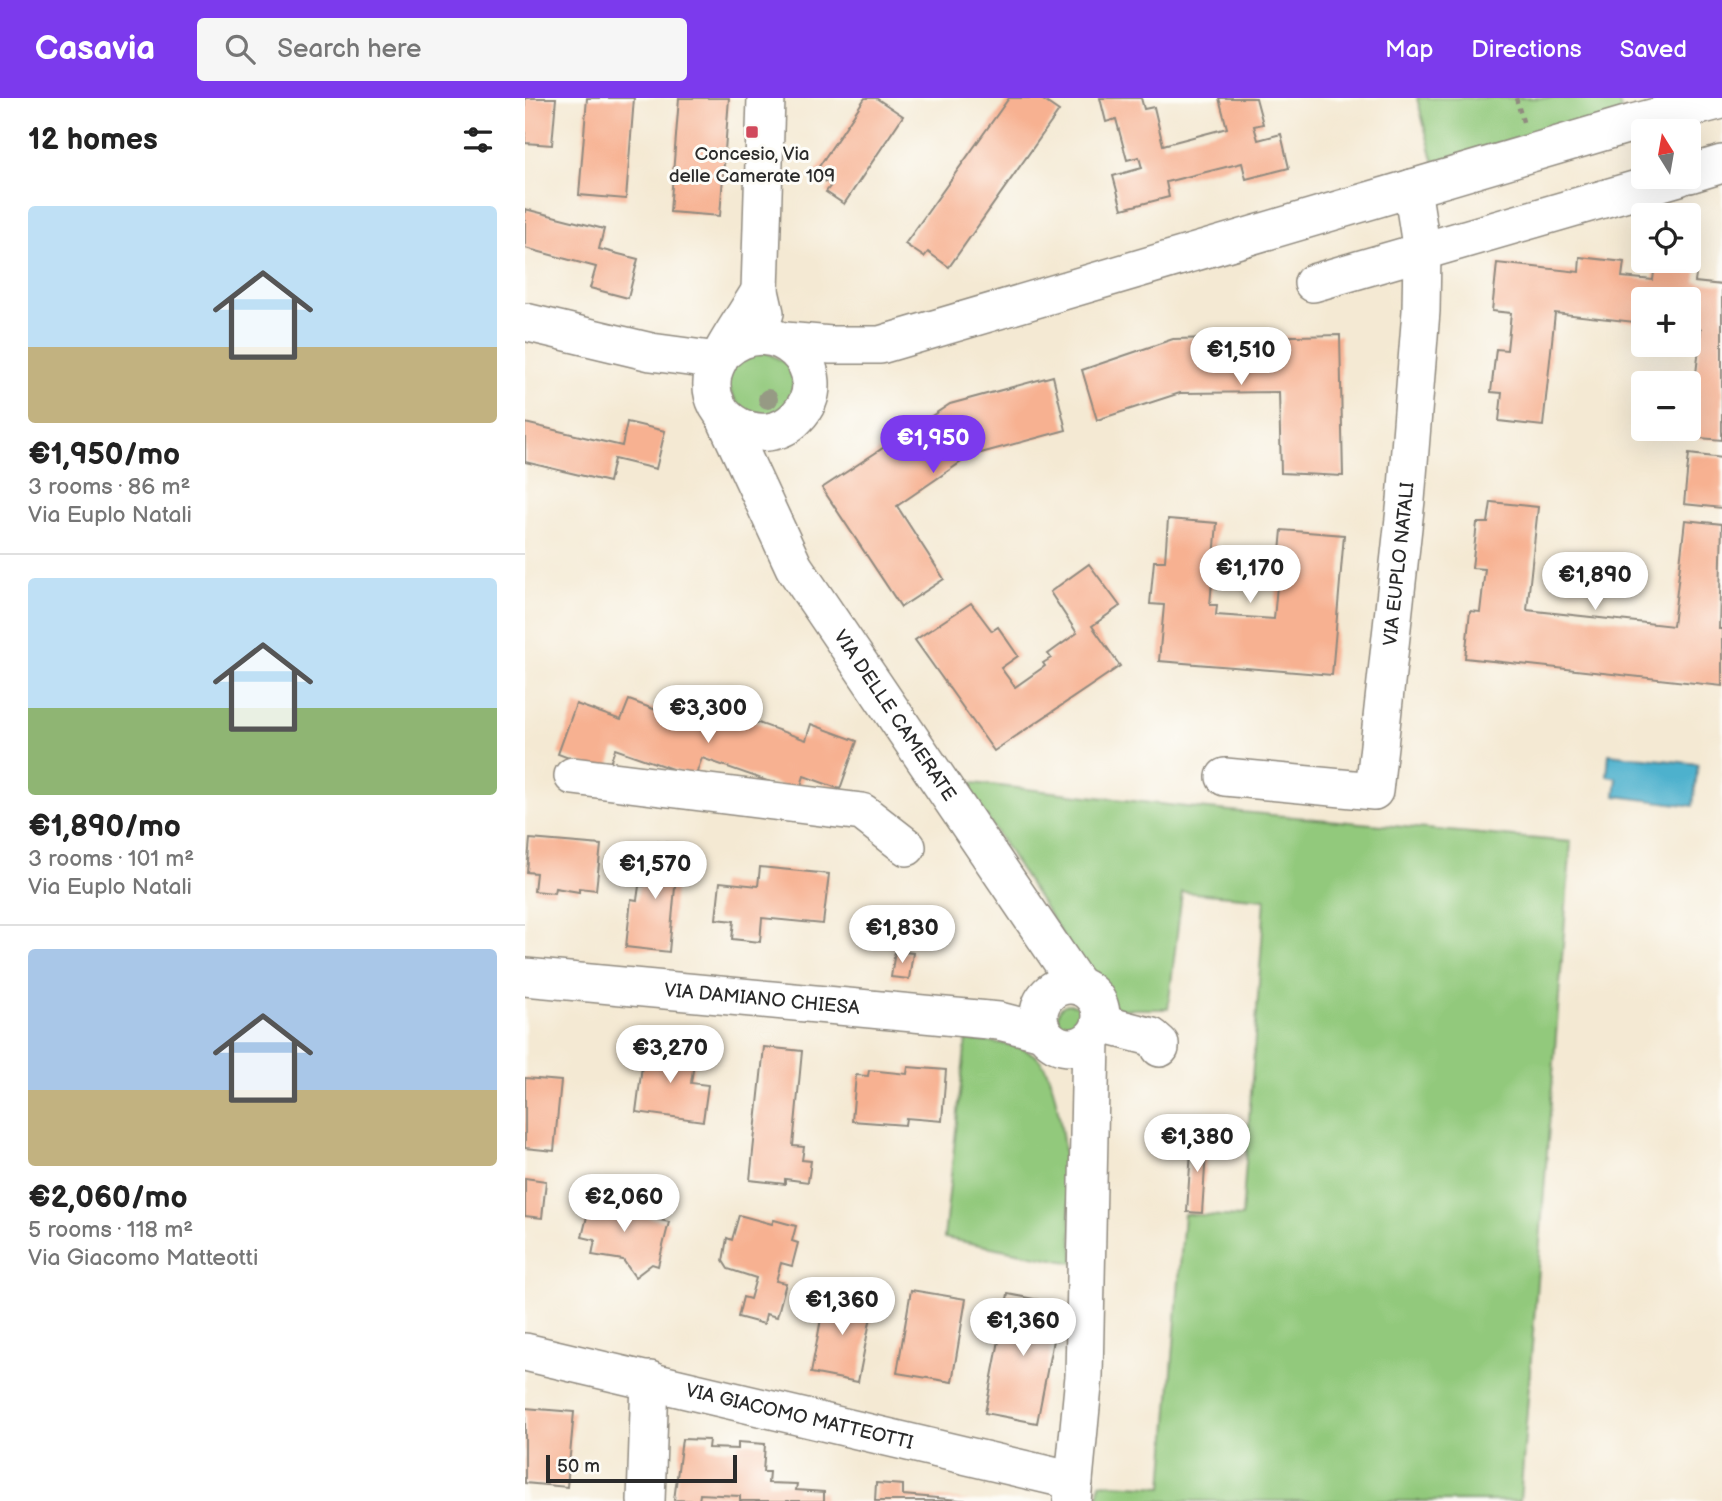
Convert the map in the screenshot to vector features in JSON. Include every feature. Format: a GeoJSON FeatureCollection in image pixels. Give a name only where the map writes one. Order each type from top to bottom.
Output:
{"type":"FeatureCollection","features":[{"type":"Feature","properties":{"kind":"street"},"geometry":{"type":"LineString","coordinates":[[736,215],[744,98]]}},
{"type":"Feature","properties":{"kind":"street","name":"VIA DELLE CAMERATE"},"geometry":{"type":"LineString","coordinates":[[766,98],[760,291],[778,338],[800,354],[805,363],[809,372],[810,391]]}},
{"type":"Feature","properties":{"kind":"street"},"geometry":{"type":"LineString","coordinates":[[525,322],[651,352],[721,356],[745,338],[778,338],[831,345],[880,345],[1633,123],[1722,100]]}},
{"type":"Feature","properties":{"kind":"street"},"geometry":{"type":"LineString","coordinates":[[1701,170],[1722,164]]}},
{"type":"Feature","properties":{"kind":"street","name":"VIA EUPLO NATALI"},"geometry":{"type":"LineString","coordinates":[[1225,777],[1374,791],[1406,500],[1421,311],[1422,252],[1412,188]]}},
{"type":"Feature","properties":{"kind":"street"},"geometry":{"type":"LineString","coordinates":[[1314,284],[1638,189]]}},
{"type":"Feature","properties":{"kind":"street","name":"VIA DELLE CAMERATE"},"geometry":{"type":"LineString","coordinates":[[760,291],[721,356],[712,387],[719,408],[794,567],[1036,925],[1066,1018],[1089,1118],[1084,1376],[1073,1491]]}},
{"type":"Feature","properties":{"kind":"street"},"geometry":{"type":"LineString","coordinates":[[651,352],[719,408],[732,424],[753,433],[776,431],[799,416],[810,391],[880,345]]}},
{"type":"Feature","properties":{"kind":"street"},"geometry":{"type":"LineString","coordinates":[[764,502],[776,431]]}},
{"type":"Feature","properties":{"kind":"street"},"geometry":{"type":"LineString","coordinates":[[573,776],[862,812],[907,847]]}},
{"type":"Feature","properties":{"kind":"street","name":"VIA DAMIANO CHIESA"},"geometry":{"type":"LineString","coordinates":[[525,977],[867,997],[933,1004],[999,1021],[1066,1018]]}},
{"type":"Feature","properties":{"kind":"street"},"geometry":{"type":"LineString","coordinates":[[1066,1018],[1152,1037],[1160,1044],[1160,1048]]}},
{"type":"Feature","properties":{"kind":"street","name":"VIA GIACOMO MATTEOTTI"},"geometry":{"type":"LineString","coordinates":[[525,1352],[650,1380],[1073,1491]]}},
{"type":"Feature","properties":{"kind":"street"},"geometry":{"type":"LineString","coordinates":[[646,1501],[650,1380]]}},
{"type":"Feature","properties":{"kind":"green space"},"geometry":{"type":"Polygon","coordinates":[[[1417,98],[1618,98],[1622,113],[1435,167],[1417,98]]]}},
{"type":"Feature","properties":{"kind":"green space"},"geometry":{"type":"Polygon","coordinates":[[[758,348],[792,366],[794,396],[772,417],[743,414],[724,380],[727,370],[758,348]]]}},
{"type":"Feature","properties":{"kind":"green space"},"geometry":{"type":"Polygon","coordinates":[[[964,782],[1186,807],[1571,842],[1520,1501],[1098,1501],[1100,1483],[1163,1487],[1184,1214],[1242,1217],[1265,899],[1182,892],[1168,1009],[1110,1009],[964,782]]]}},
{"type":"Feature","properties":{"kind":"green space"},"geometry":{"type":"Polygon","coordinates":[[[1070,1004],[1081,1011],[1082,1016],[1075,1027],[1070,1028],[1059,1021],[1058,1016],[1065,1005],[1070,1004]]]}},
{"type":"Feature","properties":{"kind":"green space"},"geometry":{"type":"Polygon","coordinates":[[[966,1040],[1022,1049],[1038,1058],[1047,1072],[1054,1094],[1065,1154],[1074,1263],[944,1238],[966,1040]]]}},
{"type":"Feature","properties":{"kind":"water"},"geometry":{"type":"Polygon","coordinates":[[[1609,754],[1698,764],[1693,806],[1615,796],[1617,778],[1607,776],[1609,754]]]}},
{"type":"Feature","properties":{"kind":"building"},"geometry":{"type":"Polygon","coordinates":[[[525,98],[556,98],[552,145],[525,143],[525,98]]]}},
{"type":"Feature","properties":{"kind":"building"},"geometry":{"type":"Polygon","coordinates":[[[587,98],[634,98],[626,199],[579,195],[587,98]]]}},
{"type":"Feature","properties":{"kind":"building"},"geometry":{"type":"Polygon","coordinates":[[[679,98],[729,98],[720,216],[670,212],[679,98]]]}},
{"type":"Feature","properties":{"kind":"building"},"geometry":{"type":"Polygon","coordinates":[[[865,98],[876,98],[903,116],[844,204],[826,192],[831,185],[814,174],[865,98]]]}},
{"type":"Feature","properties":{"kind":"building"},"geometry":{"type":"Polygon","coordinates":[[[1009,98],[1040,98],[1059,111],[949,267],[928,252],[924,257],[905,244],[1009,98]]]}},
{"type":"Feature","properties":{"kind":"building"},"geometry":{"type":"Polygon","coordinates":[[[1100,98],[1141,98],[1144,109],[1154,107],[1163,145],[1227,128],[1219,98],[1256,98],[1263,124],[1254,126],[1258,140],[1281,134],[1289,168],[1246,179],[1242,163],[1166,182],[1169,197],[1122,209],[1113,176],[1142,168],[1139,157],[1127,160],[1116,119],[1106,122],[1100,98]]]}},
{"type":"Feature","properties":{"kind":"building"},"geometry":{"type":"Polygon","coordinates":[[[525,209],[604,229],[599,249],[638,259],[628,298],[590,288],[596,267],[525,248],[525,209]]]}},
{"type":"Feature","properties":{"kind":"building"},"geometry":{"type":"Polygon","coordinates":[[[1580,257],[1624,262],[1622,277],[1653,280],[1654,273],[1696,273],[1695,282],[1722,285],[1722,440],[1701,438],[1701,371],[1696,371],[1698,357],[1701,357],[1701,287],[1631,287],[1631,322],[1555,313],[1543,426],[1499,421],[1502,393],[1491,392],[1496,349],[1507,350],[1511,313],[1492,311],[1497,263],[1579,272],[1580,257]]]}},
{"type":"Feature","properties":{"kind":"building"},"geometry":{"type":"Polygon","coordinates":[[[1340,335],[1343,476],[1281,473],[1279,392],[1180,393],[1097,420],[1082,370],[1173,339],[1340,335]]]}},
{"type":"Feature","properties":{"kind":"building"},"geometry":{"type":"Polygon","coordinates":[[[1053,376],[1066,430],[970,456],[897,506],[944,579],[901,607],[822,488],[950,404],[1053,376]]]}},
{"type":"Feature","properties":{"kind":"building"},"geometry":{"type":"Polygon","coordinates":[[[627,422],[665,431],[656,469],[614,459],[609,482],[525,462],[525,423],[622,446],[627,422]]]}},
{"type":"Feature","properties":{"kind":"building"},"geometry":{"type":"Polygon","coordinates":[[[1689,454],[1722,458],[1722,508],[1684,504],[1689,454]]]}},
{"type":"Feature","properties":{"kind":"building"},"geometry":{"type":"Polygon","coordinates":[[[1491,502],[1538,507],[1527,610],[1673,626],[1685,520],[1722,524],[1719,629],[1722,629],[1722,686],[1465,658],[1470,611],[1480,612],[1485,569],[1472,568],[1477,523],[1488,523],[1491,502]]]}},
{"type":"Feature","properties":{"kind":"building"},"geometry":{"type":"Polygon","coordinates":[[[1168,519],[1217,523],[1210,605],[1217,605],[1216,615],[1274,619],[1282,530],[1344,535],[1332,675],[1159,661],[1164,605],[1150,604],[1154,561],[1165,561],[1168,519]]]}},
{"type":"Feature","properties":{"kind":"building"},"geometry":{"type":"Polygon","coordinates":[[[1089,564],[1120,606],[1092,626],[1120,666],[994,751],[915,640],[971,603],[992,631],[998,627],[1018,656],[1001,668],[1015,687],[1045,666],[1043,663],[1051,658],[1048,654],[1077,633],[1050,592],[1089,564]]]}},
{"type":"Feature","properties":{"kind":"building"},"geometry":{"type":"Polygon","coordinates":[[[629,700],[705,728],[713,707],[806,740],[811,724],[857,741],[840,789],[804,776],[799,792],[702,758],[695,777],[615,749],[607,772],[558,754],[576,704],[621,720],[629,700]]]}},
{"type":"Feature","properties":{"kind":"building"},"geometry":{"type":"Polygon","coordinates":[[[530,839],[601,845],[596,890],[579,888],[579,892],[555,888],[554,893],[534,891],[536,873],[527,872],[530,839]]]}},
{"type":"Feature","properties":{"kind":"building"},"geometry":{"type":"Polygon","coordinates":[[[650,841],[679,844],[669,952],[626,947],[631,899],[637,900],[639,886],[644,886],[650,841]]]}},
{"type":"Feature","properties":{"kind":"building"},"geometry":{"type":"Polygon","coordinates":[[[760,867],[829,874],[823,924],[762,918],[760,942],[732,939],[734,921],[716,919],[720,882],[758,886],[760,867]]]}},
{"type":"Feature","properties":{"kind":"building"},"geometry":{"type":"Polygon","coordinates":[[[895,951],[913,953],[909,979],[891,977],[895,951]]]}},
{"type":"Feature","properties":{"kind":"building"},"geometry":{"type":"Polygon","coordinates":[[[645,1043],[687,1049],[685,1061],[694,1063],[691,1083],[708,1085],[703,1121],[636,1112],[645,1043]]]}},
{"type":"Feature","properties":{"kind":"building"},"geometry":{"type":"Polygon","coordinates":[[[764,1047],[802,1051],[793,1146],[804,1147],[802,1160],[811,1161],[808,1182],[785,1179],[785,1184],[750,1180],[764,1047]]]}},
{"type":"Feature","properties":{"kind":"building"},"geometry":{"type":"Polygon","coordinates":[[[908,1067],[946,1070],[942,1121],[906,1118],[905,1125],[852,1121],[856,1075],[868,1076],[869,1070],[907,1074],[908,1067]]]}},
{"type":"Feature","properties":{"kind":"building"},"geometry":{"type":"Polygon","coordinates":[[[525,1078],[561,1081],[554,1151],[525,1148],[525,1078]]]}},
{"type":"Feature","properties":{"kind":"building"},"geometry":{"type":"Polygon","coordinates":[[[1192,1135],[1207,1137],[1202,1213],[1187,1212],[1192,1135]]]}},
{"type":"Feature","properties":{"kind":"building"},"geometry":{"type":"Polygon","coordinates":[[[525,1178],[546,1181],[542,1218],[525,1216],[525,1178]]]}},
{"type":"Feature","properties":{"kind":"building"},"geometry":{"type":"Polygon","coordinates":[[[607,1194],[628,1199],[625,1212],[669,1222],[658,1266],[652,1264],[635,1277],[623,1260],[592,1255],[595,1240],[582,1237],[592,1196],[606,1200],[607,1194]]]}},
{"type":"Feature","properties":{"kind":"building"},"geometry":{"type":"Polygon","coordinates":[[[739,1215],[772,1224],[774,1220],[796,1226],[792,1241],[798,1243],[792,1266],[781,1263],[776,1281],[786,1283],[777,1317],[766,1314],[764,1324],[738,1317],[743,1297],[750,1299],[756,1278],[728,1269],[723,1261],[727,1238],[732,1240],[739,1215]]]}},
{"type":"Feature","properties":{"kind":"building"},"geometry":{"type":"Polygon","coordinates":[[[911,1290],[966,1299],[952,1382],[897,1373],[911,1290]]]}},
{"type":"Feature","properties":{"kind":"building"},"geometry":{"type":"Polygon","coordinates":[[[826,1292],[874,1301],[858,1382],[811,1373],[826,1292]]]}},
{"type":"Feature","properties":{"kind":"building"},"geometry":{"type":"Polygon","coordinates":[[[1008,1294],[1060,1304],[1037,1423],[985,1413],[1008,1294]]]}},
{"type":"Feature","properties":{"kind":"building"},"geometry":{"type":"Polygon","coordinates":[[[525,1408],[574,1412],[567,1487],[525,1483],[525,1408]]]}},
{"type":"Feature","properties":{"kind":"building"},"geometry":{"type":"Polygon","coordinates":[[[682,1439],[709,1440],[708,1448],[738,1449],[738,1442],[765,1444],[763,1472],[769,1472],[768,1483],[797,1484],[796,1490],[824,1492],[824,1501],[740,1501],[740,1496],[700,1494],[699,1501],[674,1500],[682,1439]]]}},
{"type":"Feature","properties":{"kind":"building"},"geometry":{"type":"Polygon","coordinates":[[[876,1483],[903,1485],[903,1495],[971,1501],[875,1501],[876,1483]]]}},
{"type":"Feature","properties":{"kind":"place","name":"Concesio, Via delle Camerate 109"},"geometry":{"type":"Point","coordinates":[752,132]}}]}
